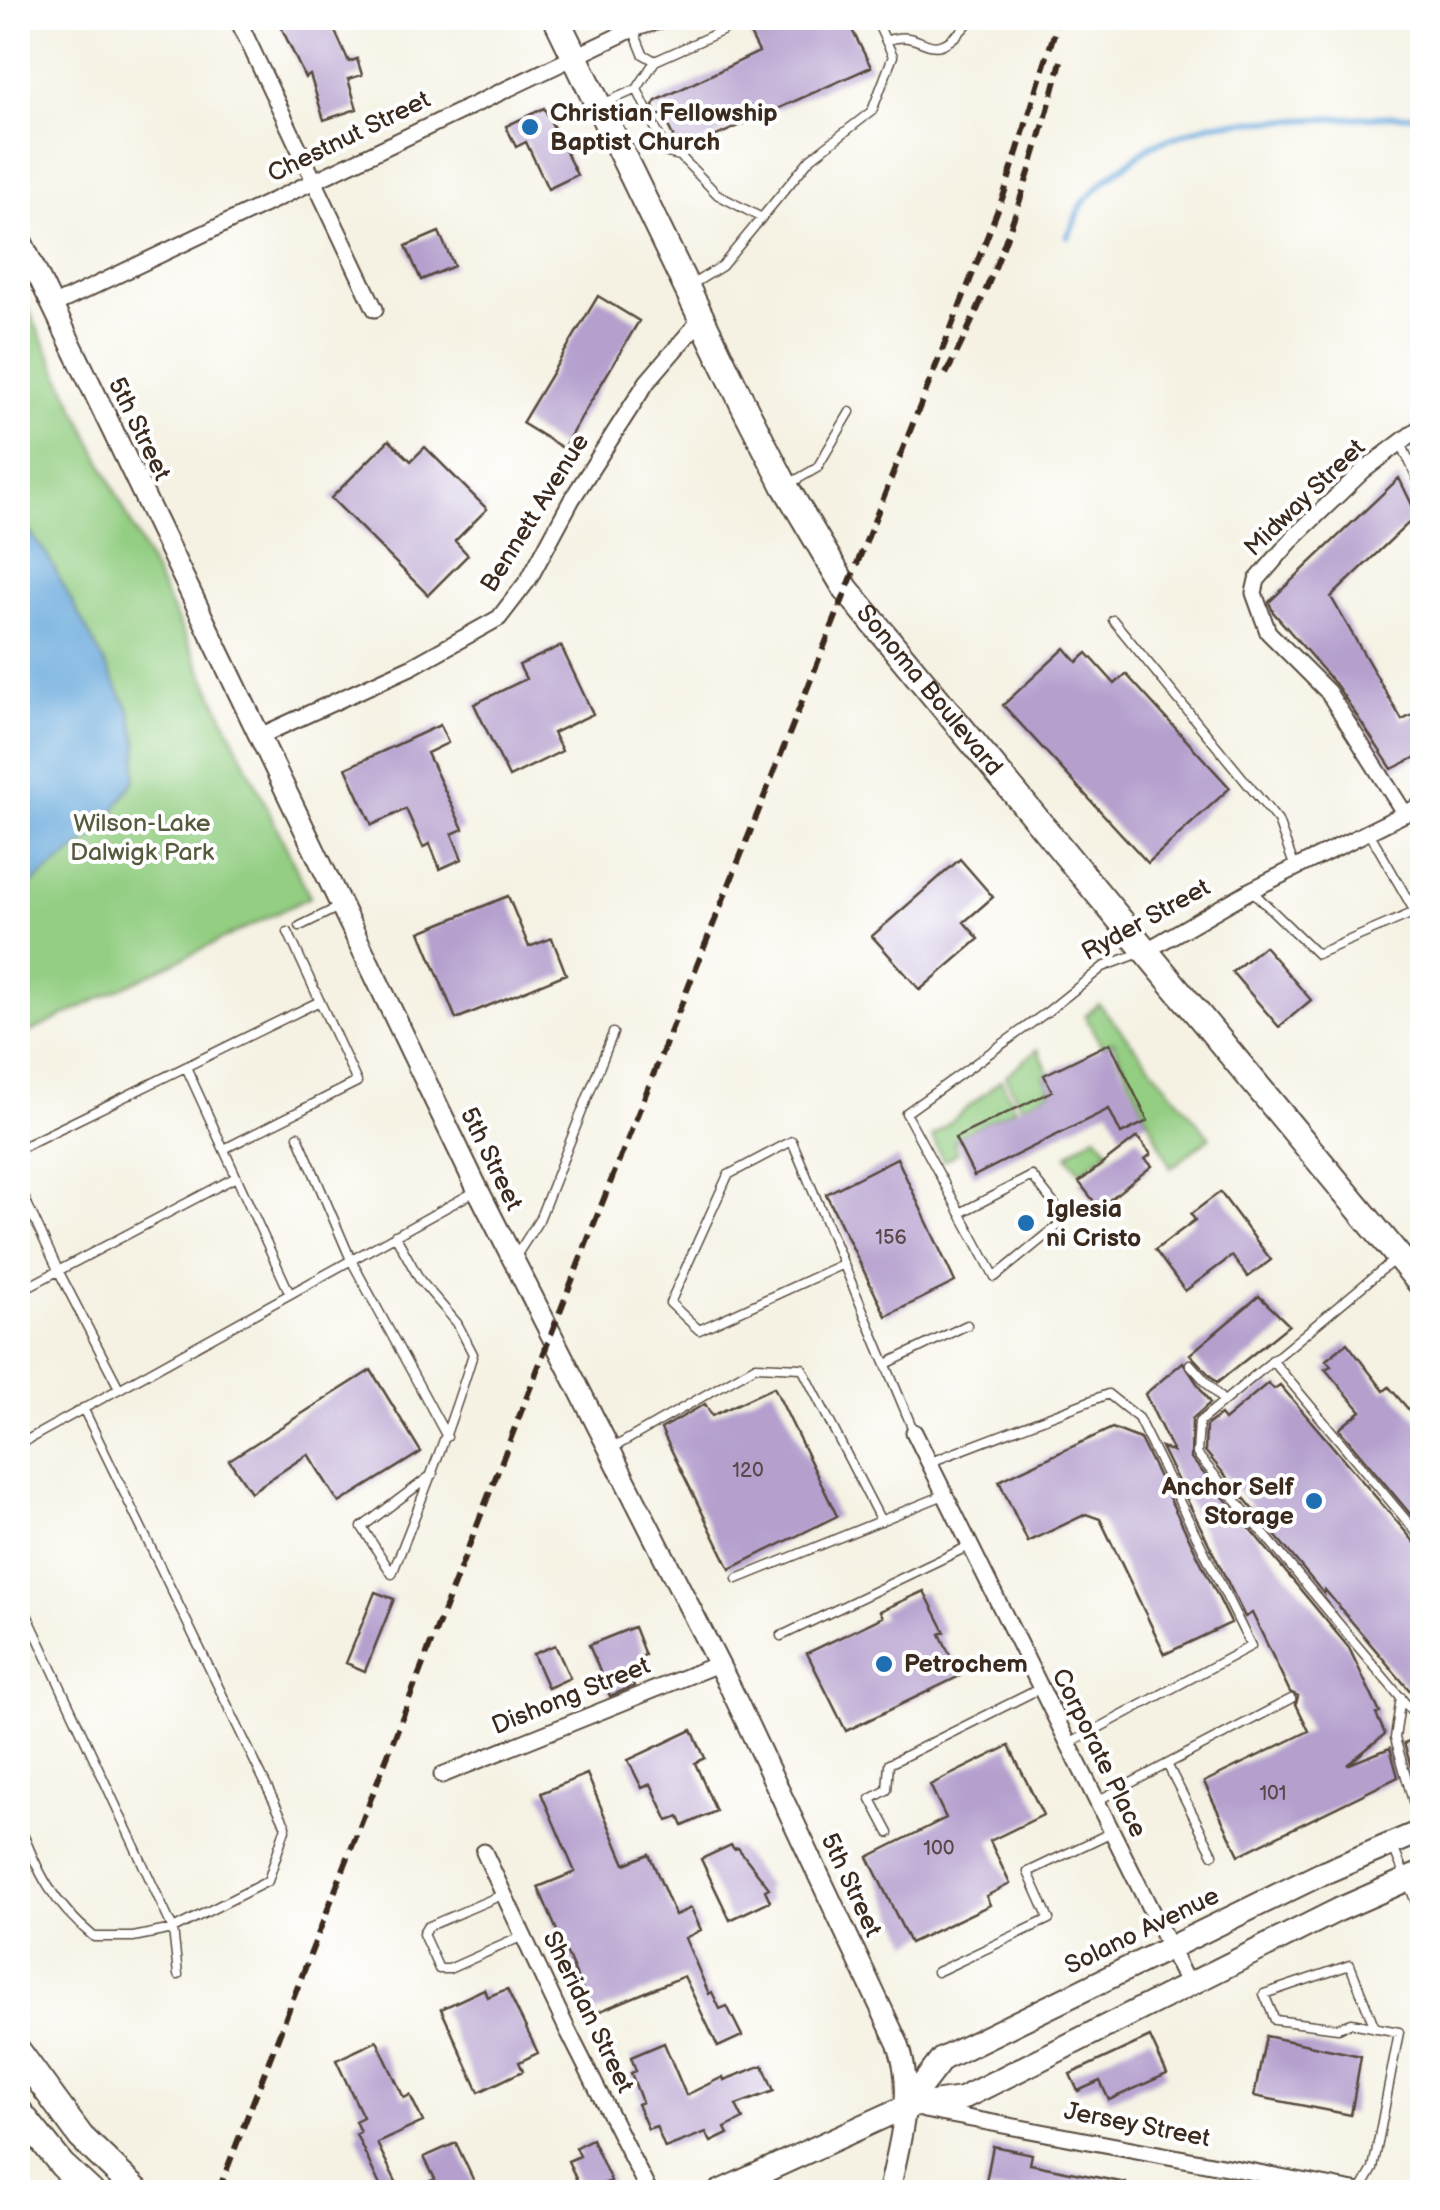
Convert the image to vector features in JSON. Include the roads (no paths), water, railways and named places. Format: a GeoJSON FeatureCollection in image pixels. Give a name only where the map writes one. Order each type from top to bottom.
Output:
{"type":"FeatureCollection","features":[{"type":"Feature","properties":{"kind":"main road","name":"Sonoma Boulevard"},"geometry":{"type":"LineString","coordinates":[[556,18],[786,486],[846,589],[1422,1285]]}},
{"type":"Feature","properties":{"kind":"main road","name":"Solano Avenue"},"geometry":{"type":"LineString","coordinates":[[906,2107],[942,2059],[1391,1842],[1422,1831]]}},
{"type":"Feature","properties":{"kind":"main road","name":"Solano Avenue"},"geometry":{"type":"LineString","coordinates":[[719,2192],[906,2107],[962,2099],[1414,1876]]}},
{"type":"Feature","properties":{"kind":"main road"},"geometry":{"type":"LineString","coordinates":[[18,2052],[81,2136],[138,2192]]}},
{"type":"Feature","properties":{"kind":"main road"},"geometry":{"type":"LineString","coordinates":[[18,2110],[62,2165],[91,2192]]}},
{"type":"Feature","properties":{"kind":"street"},"geometry":{"type":"LineString","coordinates":[[237,18],[375,309]]}},
{"type":"Feature","properties":{"kind":"street","name":"Chestnut Street"},"geometry":{"type":"LineString","coordinates":[[52,306],[575,56],[633,29],[668,18]]}},
{"type":"Feature","properties":{"kind":"street","name":"5th Street"},"geometry":{"type":"LineString","coordinates":[[18,234],[478,1190],[718,1664],[898,2044],[908,2070],[906,2107],[889,2192]]}},
{"type":"Feature","properties":{"kind":"street","name":"Bennett Avenue"},"geometry":{"type":"LineString","coordinates":[[260,736],[413,666],[499,618],[529,579],[572,499],[647,382],[702,318]]}},
{"type":"Feature","properties":{"kind":"street","name":"Midway Street"},"geometry":{"type":"LineString","coordinates":[[1405,814],[1328,692],[1268,632],[1254,593],[1257,580],[1295,536],[1362,471],[1422,426]]}},
{"type":"Feature","properties":{"kind":"street","name":"Ryder Street"},"geometry":{"type":"LineString","coordinates":[[1144,952],[1251,890],[1422,806]]}},
{"type":"Feature","properties":{"kind":"street","name":"Corporate Place"},"geometry":{"type":"LineString","coordinates":[[914,1432],[1188,1988]]}},
{"type":"Feature","properties":{"kind":"street","name":"Dishong Street"},"geometry":{"type":"LineString","coordinates":[[442,1775],[718,1664]]}},
{"type":"Feature","properties":{"kind":"street","name":"Sheridan Street"},"geometry":{"type":"LineString","coordinates":[[484,1852],[648,2192]]}},
{"type":"Feature","properties":{"kind":"street","name":"Jersey Street"},"geometry":{"type":"LineString","coordinates":[[906,2107],[1360,2192]]}},
{"type":"Feature","properties":{"kind":"lane"},"geometry":{"type":"LineString","coordinates":[[598,105],[637,88],[655,61],[724,30],[727,18]]}},
{"type":"Feature","properties":{"kind":"lane"},"geometry":{"type":"LineString","coordinates":[[687,288],[722,266],[810,159],[872,111],[892,56],[875,18]]}},
{"type":"Feature","properties":{"kind":"lane"},"geometry":{"type":"LineString","coordinates":[[886,41],[896,37],[936,46],[948,43],[972,18]]}},
{"type":"Feature","properties":{"kind":"lane"},"geometry":{"type":"LineString","coordinates":[[633,29],[643,54],[655,61]]}},
{"type":"Feature","properties":{"kind":"lane"},"geometry":{"type":"LineString","coordinates":[[637,88],[668,153],[680,156],[718,195],[760,217]]}},
{"type":"Feature","properties":{"kind":"lane"},"geometry":{"type":"LineString","coordinates":[[786,486],[817,468],[850,412]]}},
{"type":"Feature","properties":{"kind":"lane"},"geometry":{"type":"LineString","coordinates":[[1401,442],[1422,489]]}},
{"type":"Feature","properties":{"kind":"lane"},"geometry":{"type":"LineString","coordinates":[[1112,620],[1278,821],[1295,868]]}},
{"type":"Feature","properties":{"kind":"lane"},"geometry":{"type":"LineString","coordinates":[[1251,890],[1317,954],[1415,912],[1369,832]]}},
{"type":"Feature","properties":{"kind":"lane"},"geometry":{"type":"LineString","coordinates":[[300,926],[341,906]]}},
{"type":"Feature","properties":{"kind":"lane"},"geometry":{"type":"LineString","coordinates":[[224,1149],[357,1082],[288,932]]}},
{"type":"Feature","properties":{"kind":"lane","name":"Ryder Street"},"geometry":{"type":"LineString","coordinates":[[960,1213],[1032,1176],[1066,1219],[995,1278],[960,1213],[906,1112],[1103,967],[1144,952]]}},
{"type":"Feature","properties":{"kind":"lane"},"geometry":{"type":"LineString","coordinates":[[18,1149],[320,1001]]}},
{"type":"Feature","properties":{"kind":"lane"},"geometry":{"type":"LineString","coordinates":[[514,1260],[540,1220],[612,1033]]}},
{"type":"Feature","properties":{"kind":"lane"},"geometry":{"type":"LineString","coordinates":[[186,1067],[290,1294]]}},
{"type":"Feature","properties":{"kind":"lane"},"geometry":{"type":"LineString","coordinates":[[298,1136],[351,1260],[447,1438]]}},
{"type":"Feature","properties":{"kind":"lane"},"geometry":{"type":"LineString","coordinates":[[843,1264],[699,1330],[670,1302],[728,1176],[792,1141],[914,1432]]}},
{"type":"Feature","properties":{"kind":"lane"},"geometry":{"type":"LineString","coordinates":[[18,1292],[236,1177]]}},
{"type":"Feature","properties":{"kind":"lane"},"geometry":{"type":"LineString","coordinates":[[18,1184],[119,1388]]}},
{"type":"Feature","properties":{"kind":"lane"},"geometry":{"type":"LineString","coordinates":[[18,1444],[478,1190]]}},
{"type":"Feature","properties":{"kind":"lane"},"geometry":{"type":"LineString","coordinates":[[395,1235],[420,1280],[456,1324],[473,1354],[447,1438],[392,1574],[362,1527],[432,1474]]}},
{"type":"Feature","properties":{"kind":"lane"},"geometry":{"type":"LineString","coordinates":[[1398,1256],[1198,1422],[1197,1454],[1416,1716],[1422,1714]]}},
{"type":"Feature","properties":{"kind":"lane"},"geometry":{"type":"LineString","coordinates":[[886,1364],[967,1326]]}},
{"type":"Feature","properties":{"kind":"lane"},"geometry":{"type":"LineString","coordinates":[[1272,1360],[1422,1539]]}},
{"type":"Feature","properties":{"kind":"lane"},"geometry":{"type":"LineString","coordinates":[[1190,1364],[1223,1402]]}},
{"type":"Feature","properties":{"kind":"lane"},"geometry":{"type":"LineString","coordinates":[[608,1450],[756,1366],[802,1368],[882,1521]]}},
{"type":"Feature","properties":{"kind":"lane"},"geometry":{"type":"LineString","coordinates":[[928,1462],[1108,1394],[1138,1418],[1243,1628],[1251,1646],[1067,1745]]}},
{"type":"Feature","properties":{"kind":"lane"},"geometry":{"type":"LineString","coordinates":[[18,1822],[45,1887],[66,1914],[94,1938],[133,1937],[173,1928],[268,1882],[286,1826],[83,1408]]}},
{"type":"Feature","properties":{"kind":"lane"},"geometry":{"type":"LineString","coordinates":[[737,1579],[944,1495]]}},
{"type":"Feature","properties":{"kind":"lane"},"geometry":{"type":"LineString","coordinates":[[781,1636],[969,1546]]}},
{"type":"Feature","properties":{"kind":"lane"},"geometry":{"type":"LineString","coordinates":[[18,1596],[173,1928],[178,1975]]}},
{"type":"Feature","properties":{"kind":"lane"},"geometry":{"type":"LineString","coordinates":[[889,1833],[872,1799],[887,1790],[889,1764],[1039,1689]]}},
{"type":"Feature","properties":{"kind":"lane"},"geometry":{"type":"LineString","coordinates":[[1401,1698],[1396,1738],[1422,1831]]}},
{"type":"Feature","properties":{"kind":"lane"},"geometry":{"type":"LineString","coordinates":[[1095,1802],[1292,1700]]}},
{"type":"Feature","properties":{"kind":"lane"},"geometry":{"type":"LineString","coordinates":[[1168,1764],[1213,1854]]}},
{"type":"Feature","properties":{"kind":"lane"},"geometry":{"type":"LineString","coordinates":[[936,1972],[1049,1919],[1028,1872],[1110,1833]]}},
{"type":"Feature","properties":{"kind":"lane"},"geometry":{"type":"LineString","coordinates":[[1391,1842],[1414,1876],[1422,1916]]}},
{"type":"Feature","properties":{"kind":"lane"},"geometry":{"type":"LineString","coordinates":[[504,1894],[427,1927],[423,1934],[439,1969],[449,1969],[523,1936]]}},
{"type":"Feature","properties":{"kind":"lane"},"geometry":{"type":"LineString","coordinates":[[1368,2192],[1360,2192],[1373,2168],[1399,2032],[1374,2028],[1350,2023],[1338,2028],[1275,2020],[1264,1994],[1350,1965],[1374,2028]]}},
{"type":"Feature","properties":{"kind":"water"},"geometry":{"type":"Polygon","coordinates":[[[18,517],[46,553],[131,713],[138,746],[135,780],[100,831],[18,895],[18,517]]]}},
{"type":"Feature","properties":{"kind":"waterway"},"geometry":{"type":"LineString","coordinates":[[1068,236],[1082,204],[1104,181],[1152,145],[1214,123],[1422,115]]}},
{"type":"Feature","properties":{"kind":"railway"},"geometry":{"type":"LineString","coordinates":[[218,2192],[599,1211],[1004,194],[1059,18]]}},
{"type":"Feature","properties":{"kind":"railway"},"geometry":{"type":"LineString","coordinates":[[946,374],[982,299],[1012,221],[1061,61]]}},
{"type":"Feature","properties":{"kind":"place","name":"Christian Fellowship Baptist Church"},"geometry":{"type":"Point","coordinates":[530,127]}},
{"type":"Feature","properties":{"kind":"place","name":"Iglesia ni Cristo"},"geometry":{"type":"Point","coordinates":[1026,1223]}},
{"type":"Feature","properties":{"kind":"place","name":"Anchor Self Storage"},"geometry":{"type":"Point","coordinates":[1314,1501]}},
{"type":"Feature","properties":{"kind":"place","name":"Petrochem"},"geometry":{"type":"Point","coordinates":[884,1664]}},
{"type":"Feature","properties":{"kind":"park label","name":"Wilson-Lake Dalwigk Park"},"geometry":{"type":"Point","coordinates":[142,838]}}]}
